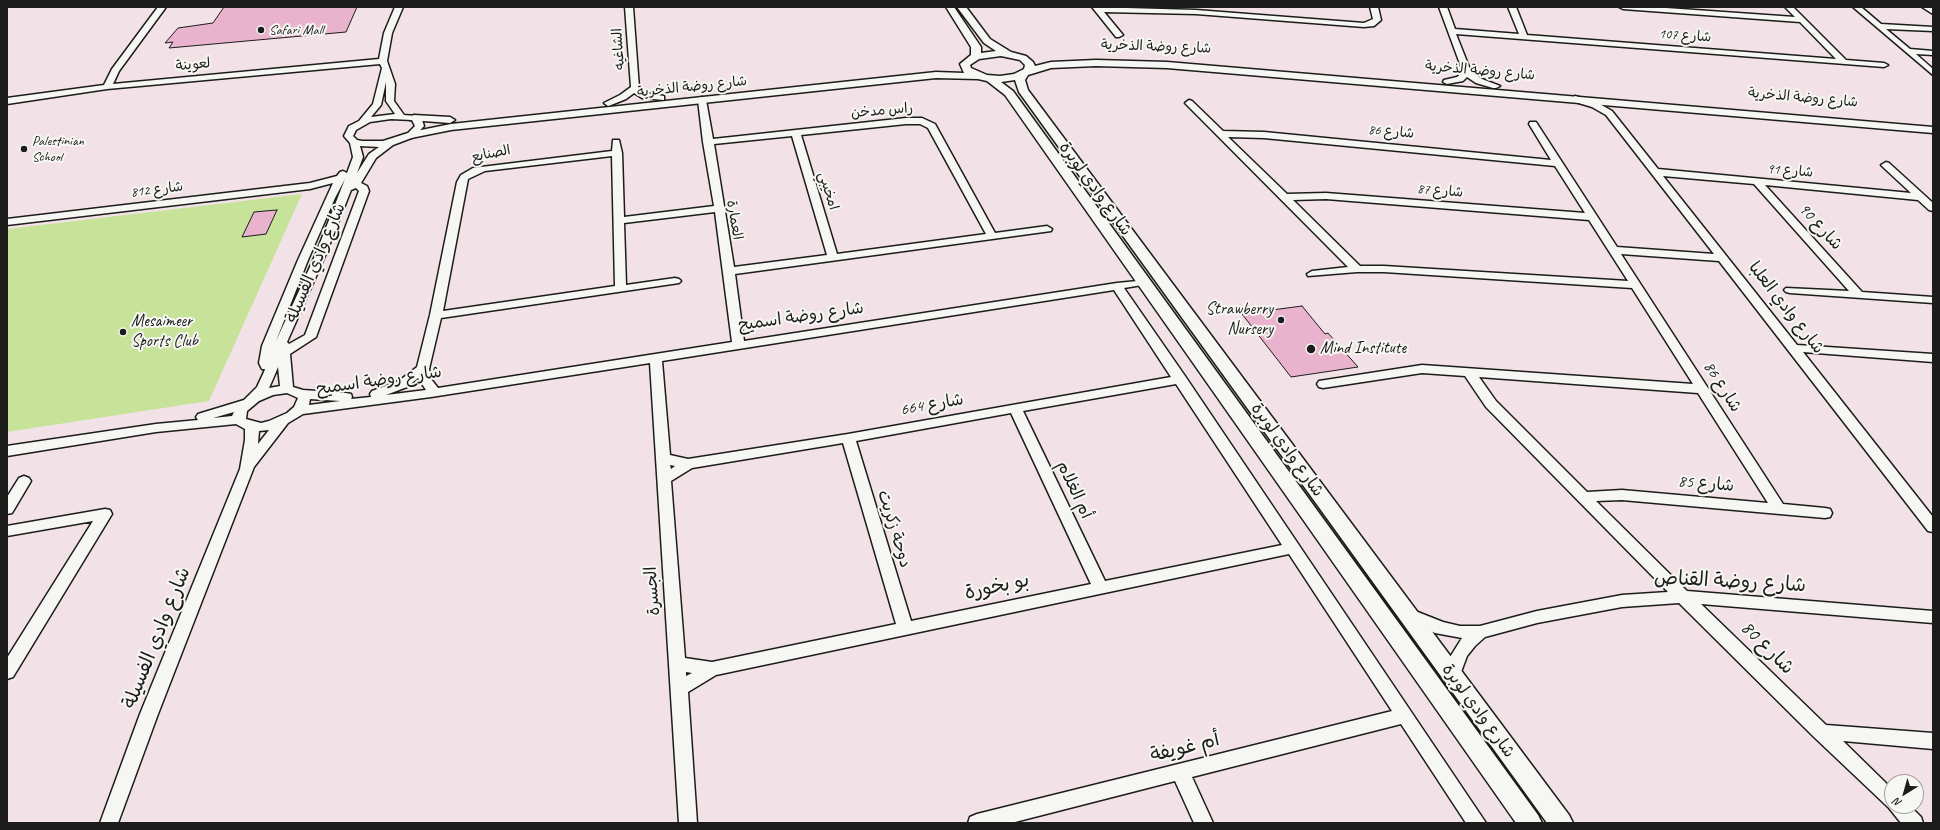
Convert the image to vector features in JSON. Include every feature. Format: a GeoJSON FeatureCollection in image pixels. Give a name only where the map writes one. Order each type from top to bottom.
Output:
{"type":"FeatureCollection","features":[{"type":"Feature","properties":{"kind":"street"},"geometry":{"type":"LineString","coordinates":[[107,87],[115,71],[162,7]]}},
{"type":"Feature","properties":{"kind":"street"},"geometry":{"type":"LineString","coordinates":[[359,124],[377,105],[388,33],[399,7]]}},
{"type":"Feature","properties":{"kind":"street","name":"الشاغيه"},"geometry":{"type":"LineString","coordinates":[[629,7],[635,88],[642,94],[661,98]]}},
{"type":"Feature","properties":{"kind":"street"},"geometry":{"type":"LineString","coordinates":[[950,7],[976,47],[972,59]]}},
{"type":"Feature","properties":{"kind":"street"},"geometry":{"type":"LineString","coordinates":[[961,7],[987,41],[1010,54]]}},
{"type":"Feature","properties":{"kind":"street"},"geometry":{"type":"LineString","coordinates":[[1098,9],[1196,12],[1364,25],[1371,24],[1377,20],[1374,7]]}},
{"type":"Feature","properties":{"kind":"street"},"geometry":{"type":"LineString","coordinates":[[1443,7],[1467,74],[1479,81],[1496,86]]}},
{"type":"Feature","properties":{"kind":"street"},"geometry":{"type":"LineString","coordinates":[[1512,7],[1524,37]]}},
{"type":"Feature","properties":{"kind":"street"},"geometry":{"type":"LineString","coordinates":[[1623,7],[1801,20]]}},
{"type":"Feature","properties":{"kind":"street"},"geometry":{"type":"LineString","coordinates":[[1789,7],[1843,61]]}},
{"type":"Feature","properties":{"kind":"street"},"geometry":{"type":"LineString","coordinates":[[1857,7],[1933,73]]}},
{"type":"Feature","properties":{"kind":"street"},"geometry":{"type":"LineString","coordinates":[[1926,7],[1933,12]]}},
{"type":"Feature","properties":{"kind":"street"},"geometry":{"type":"LineString","coordinates":[[1098,9],[1119,35]]}},
{"type":"Feature","properties":{"kind":"street"},"geometry":{"type":"LineString","coordinates":[[1879,26],[1933,29]]}},
{"type":"Feature","properties":{"kind":"street","name":"شارع 107"},"geometry":{"type":"LineString","coordinates":[[1451,31],[1884,65]]}},
{"type":"Feature","properties":{"kind":"street"},"geometry":{"type":"LineString","coordinates":[[1908,51],[1933,53]]}},
{"type":"Feature","properties":{"kind":"street","name":"شارع روضة الذخرية"},"geometry":{"type":"LineString","coordinates":[[414,118],[450,120],[932,70],[992,53],[1010,54],[1024,58],[1132,58],[1169,60],[1933,123]]}},
{"type":"Feature","properties":{"kind":"street","name":"شارع وادي لوبرة"},"geometry":{"type":"LineString","coordinates":[[1024,58],[1030,64],[1020,80],[1023,90],[1403,611],[1561,823]]}},
{"type":"Feature","properties":{"kind":"street","name":"شارع وادي لوبرة"},"geometry":{"type":"LineString","coordinates":[[972,59],[965,67],[1010,93],[1530,823]]}},
{"type":"Feature","properties":{"kind":"street","name":"شارع روضة الذخرية"},"geometry":{"type":"LineString","coordinates":[[411,135],[451,127],[936,75],[1008,78],[1051,65],[1075,64],[1167,64],[1933,130]]}},
{"type":"Feature","properties":{"kind":"street"},"geometry":{"type":"LineString","coordinates":[[384,65],[390,78],[390,101],[401,116]]}},
{"type":"Feature","properties":{"kind":"street","name":"لعوينة"},"geometry":{"type":"LineString","coordinates":[[7,101],[59,95],[107,87],[384,65]]}},
{"type":"Feature","properties":{"kind":"street"},"geometry":{"type":"LineString","coordinates":[[1447,82],[1460,79],[1467,74]]}},
{"type":"Feature","properties":{"kind":"street","name":"الشاغيه"},"geometry":{"type":"LineString","coordinates":[[608,103],[623,97],[635,88]]}},
{"type":"Feature","properties":{"kind":"street","name":"شارع وادي العلبا"},"geometry":{"type":"LineString","coordinates":[[1575,99],[1594,105],[1609,113],[1933,527]]}},
{"type":"Feature","properties":{"kind":"street","name":"العمارة"},"geometry":{"type":"LineString","coordinates":[[702,100],[729,272],[738,344]]}},
{"type":"Feature","properties":{"kind":"street"},"geometry":{"type":"LineString","coordinates":[[1189,103],[1357,269]]}},
{"type":"Feature","properties":{"kind":"street"},"geometry":{"type":"LineString","coordinates":[[1609,113],[1616,107],[1627,104]]}},
{"type":"Feature","properties":{"kind":"street"},"geometry":{"type":"LineString","coordinates":[[354,142],[372,145],[394,142],[411,135],[420,126],[414,118],[401,116],[379,117],[359,124]]}},
{"type":"Feature","properties":{"kind":"street","name":"راس مدخن"},"geometry":{"type":"LineString","coordinates":[[708,142],[906,121],[928,123],[932,126],[992,236]]}},
{"type":"Feature","properties":{"kind":"street","name":"شارع وادي الفسيلة"},"geometry":{"type":"LineString","coordinates":[[240,420],[239,415],[263,388],[340,193],[355,166],[358,153],[354,142],[348,136],[352,128],[359,124]]}},
{"type":"Feature","properties":{"kind":"street","name":"شارع 86"},"geometry":{"type":"LineString","coordinates":[[1533,124],[1779,508]]}},
{"type":"Feature","properties":{"kind":"street","name":"امخيبي"},"geometry":{"type":"LineString","coordinates":[[796,133],[833,258]]}},
{"type":"Feature","properties":{"kind":"street","name":"شارع 86"},"geometry":{"type":"LineString","coordinates":[[1221,134],[1264,135],[1557,163]]}},
{"type":"Feature","properties":{"kind":"street","name":"شارع وادي الفسيلة"},"geometry":{"type":"LineString","coordinates":[[340,193],[355,184],[372,156],[394,142]]}},
{"type":"Feature","properties":{"kind":"street"},"geometry":{"type":"LineString","coordinates":[[616,142],[620,289]]}},
{"type":"Feature","properties":{"kind":"street","name":"الصنايع"},"geometry":{"type":"LineString","coordinates":[[423,369],[436,315],[464,177],[469,173],[485,168],[617,152]]}},
{"type":"Feature","properties":{"kind":"street"},"geometry":{"type":"LineString","coordinates":[[1886,165],[1933,208]]}},
{"type":"Feature","properties":{"kind":"street"},"geometry":{"type":"LineString","coordinates":[[270,372],[265,363],[268,346],[306,253],[330,198],[340,193],[341,178],[344,173],[355,166]]}},
{"type":"Feature","properties":{"kind":"street","name":"شارع 91"},"geometry":{"type":"LineString","coordinates":[[1656,172],[1921,197]]}},
{"type":"Feature","properties":{"kind":"street","name":"شارع 812"},"geometry":{"type":"LineString","coordinates":[[7,222],[310,186],[341,178]]}},
{"type":"Feature","properties":{"kind":"street","name":"شارع 90"},"geometry":{"type":"LineString","coordinates":[[1757,182],[1859,295]]}},
{"type":"Feature","properties":{"kind":"street"},"geometry":{"type":"LineString","coordinates":[[282,353],[310,337],[364,191],[364,188],[355,184]]}},
{"type":"Feature","properties":{"kind":"street","name":"شارع 812"},"geometry":{"type":"LineString","coordinates":[[310,186],[324,188],[340,193]]}},
{"type":"Feature","properties":{"kind":"street","name":"شارع 87"},"geometry":{"type":"LineString","coordinates":[[1285,197],[1326,196],[1592,217]]}},
{"type":"Feature","properties":{"kind":"street"},"geometry":{"type":"LineString","coordinates":[[619,221],[718,209]]}},
{"type":"Feature","properties":{"kind":"street"},"geometry":{"type":"LineString","coordinates":[[729,272],[1047,229]]}},
{"type":"Feature","properties":{"kind":"street"},"geometry":{"type":"LineString","coordinates":[[1614,250],[1724,258]]}},
{"type":"Feature","properties":{"kind":"street"},"geometry":{"type":"LineString","coordinates":[[1312,274],[1357,269],[1636,285]]}},
{"type":"Feature","properties":{"kind":"street"},"geometry":{"type":"LineString","coordinates":[[436,315],[675,282]]}},
{"type":"Feature","properties":{"kind":"street","name":"شارع روضة اسميح"},"geometry":{"type":"LineString","coordinates":[[299,410],[431,393],[1144,282]]}},
{"type":"Feature","properties":{"kind":"street"},"geometry":{"type":"LineString","coordinates":[[1117,286],[1477,823]]}},
{"type":"Feature","properties":{"kind":"street"},"geometry":{"type":"LineString","coordinates":[[1790,290],[1933,300]]}},
{"type":"Feature","properties":{"kind":"street","name":"شارع وادي الفسيلة"},"geometry":{"type":"LineString","coordinates":[[286,333],[282,353],[287,390]]}},
{"type":"Feature","properties":{"kind":"street"},"geometry":{"type":"LineString","coordinates":[[1794,348],[1933,358]]}},
{"type":"Feature","properties":{"kind":"street","name":"الجسرة"},"geometry":{"type":"LineString","coordinates":[[656,357],[688,823]]}},
{"type":"Feature","properties":{"kind":"street"},"geometry":{"type":"LineString","coordinates":[[376,395],[403,384],[423,369],[425,380],[432,389]]}},
{"type":"Feature","properties":{"kind":"street"},"geometry":{"type":"LineString","coordinates":[[1323,384],[1422,369],[1704,389]]}},
{"type":"Feature","properties":{"kind":"street"},"geometry":{"type":"LineString","coordinates":[[1469,372],[1491,404],[1683,597]]}},
{"type":"Feature","properties":{"kind":"street","name":"شارع 664"},"geometry":{"type":"LineString","coordinates":[[662,458],[688,464],[1016,409],[1180,379]]}},
{"type":"Feature","properties":{"kind":"street","name":"شارع روضة اسميح"},"geometry":{"type":"LineString","coordinates":[[287,390],[301,394],[328,397],[376,395],[464,387]]}},
{"type":"Feature","properties":{"kind":"street"},"geometry":{"type":"LineString","coordinates":[[156,428],[215,414],[270,392],[287,390]]}},
{"type":"Feature","properties":{"kind":"street"},"geometry":{"type":"LineString","coordinates":[[7,451],[156,428],[240,420],[244,424],[252,426],[272,425],[283,421],[299,410],[303,404],[304,398],[301,394]]}},
{"type":"Feature","properties":{"kind":"street","name":"أم الغلام"},"geometry":{"type":"LineString","coordinates":[[1016,409],[1100,587]]}},
{"type":"Feature","properties":{"kind":"street","name":"شارع وادي الفسيلة"},"geometry":{"type":"LineString","coordinates":[[247,469],[283,421]]}},
{"type":"Feature","properties":{"kind":"street","name":"شارع وادي الفسيلة"},"geometry":{"type":"LineString","coordinates":[[109,823],[152,707],[247,469],[252,440],[252,426]]}},
{"type":"Feature","properties":{"kind":"street","name":"دوحة زكريت"},"geometry":{"type":"LineString","coordinates":[[848,438],[906,629]]}},
{"type":"Feature","properties":{"kind":"street","name":"شارع 664"},"geometry":{"type":"LineString","coordinates":[[664,479],[688,464]]}},
{"type":"Feature","properties":{"kind":"street"},"geometry":{"type":"LineString","coordinates":[[7,509],[24,481]]}},
{"type":"Feature","properties":{"kind":"street","name":"شارع 85"},"geometry":{"type":"LineString","coordinates":[[1585,497],[1622,495],[1779,508],[1825,514]]}},
{"type":"Feature","properties":{"kind":"street"},"geometry":{"type":"LineString","coordinates":[[7,531],[105,514],[7,672]]}},
{"type":"Feature","properties":{"kind":"street","name":"بو بخورة"},"geometry":{"type":"LineString","coordinates":[[677,664],[712,668],[1292,548]]}},
{"type":"Feature","properties":{"kind":"street","name":"شارع روضة القناص"},"geometry":{"type":"LineString","coordinates":[[1403,611],[1421,621],[1441,628],[1460,632],[1480,632],[1537,618],[1622,601],[1683,597],[1933,617]]}},
{"type":"Feature","properties":{"kind":"street","name":"شارع 80"},"geometry":{"type":"LineString","coordinates":[[1683,597],[1884,793]]}},
{"type":"Feature","properties":{"kind":"street","name":"شارع روضة القناص"},"geometry":{"type":"LineString","coordinates":[[1452,675],[1455,662],[1461,651],[1469,641],[1480,632]]}},
{"type":"Feature","properties":{"kind":"street","name":"بو بخورة"},"geometry":{"type":"LineString","coordinates":[[678,689],[712,668]]}},
{"type":"Feature","properties":{"kind":"street","name":"أم غويفة"},"geometry":{"type":"LineString","coordinates":[[977,823],[1405,715]]}},
{"type":"Feature","properties":{"kind":"street"},"geometry":{"type":"LineString","coordinates":[[1820,732],[1933,741]]}},
{"type":"Feature","properties":{"kind":"street"},"geometry":{"type":"LineString","coordinates":[[1180,772],[1204,823]]}},
{"type":"Feature","properties":{"kind":"street"},"geometry":{"type":"LineString","coordinates":[[1905,814],[1914,823]]}},
{"type":"Feature","properties":{"kind":"green space","name":"Mesaimeer Sports Club"},"geometry":{"type":"Polygon","coordinates":[[[302,194],[209,401],[7,432],[7,229],[302,194]]]}},
{"type":"Feature","properties":{"kind":"building","name":"Safari Mall"},"geometry":{"type":"Polygon","coordinates":[[[224,7],[357,7],[346,32],[169,48],[173,42],[165,43],[178,28],[213,23],[224,7]]]}},
{"type":"Feature","properties":{"kind":"building"},"geometry":{"type":"Polygon","coordinates":[[[277,210],[266,234],[242,237],[254,212],[277,210]]]}},
{"type":"Feature","properties":{"kind":"building"},"geometry":{"type":"Polygon","coordinates":[[[1302,306],[1325,334],[1328,333],[1358,367],[1291,377],[1242,314],[1302,306]]]}},
{"type":"Feature","properties":{"kind":"place","name":"Safari Mall"},"geometry":{"type":"Point","coordinates":[261,30]}},
{"type":"Feature","properties":{"kind":"place","name":"Palestinian School"},"geometry":{"type":"Point","coordinates":[24,149]}},
{"type":"Feature","properties":{"kind":"place","name":"Strawberry Nursery"},"geometry":{"type":"Point","coordinates":[1281,320]}},
{"type":"Feature","properties":{"kind":"place","name":"Mesaimeer Sports Club"},"geometry":{"type":"Point","coordinates":[123,332]}},
{"type":"Feature","properties":{"kind":"place","name":"Mind Institute"},"geometry":{"type":"Point","coordinates":[1311,349]}}]}
